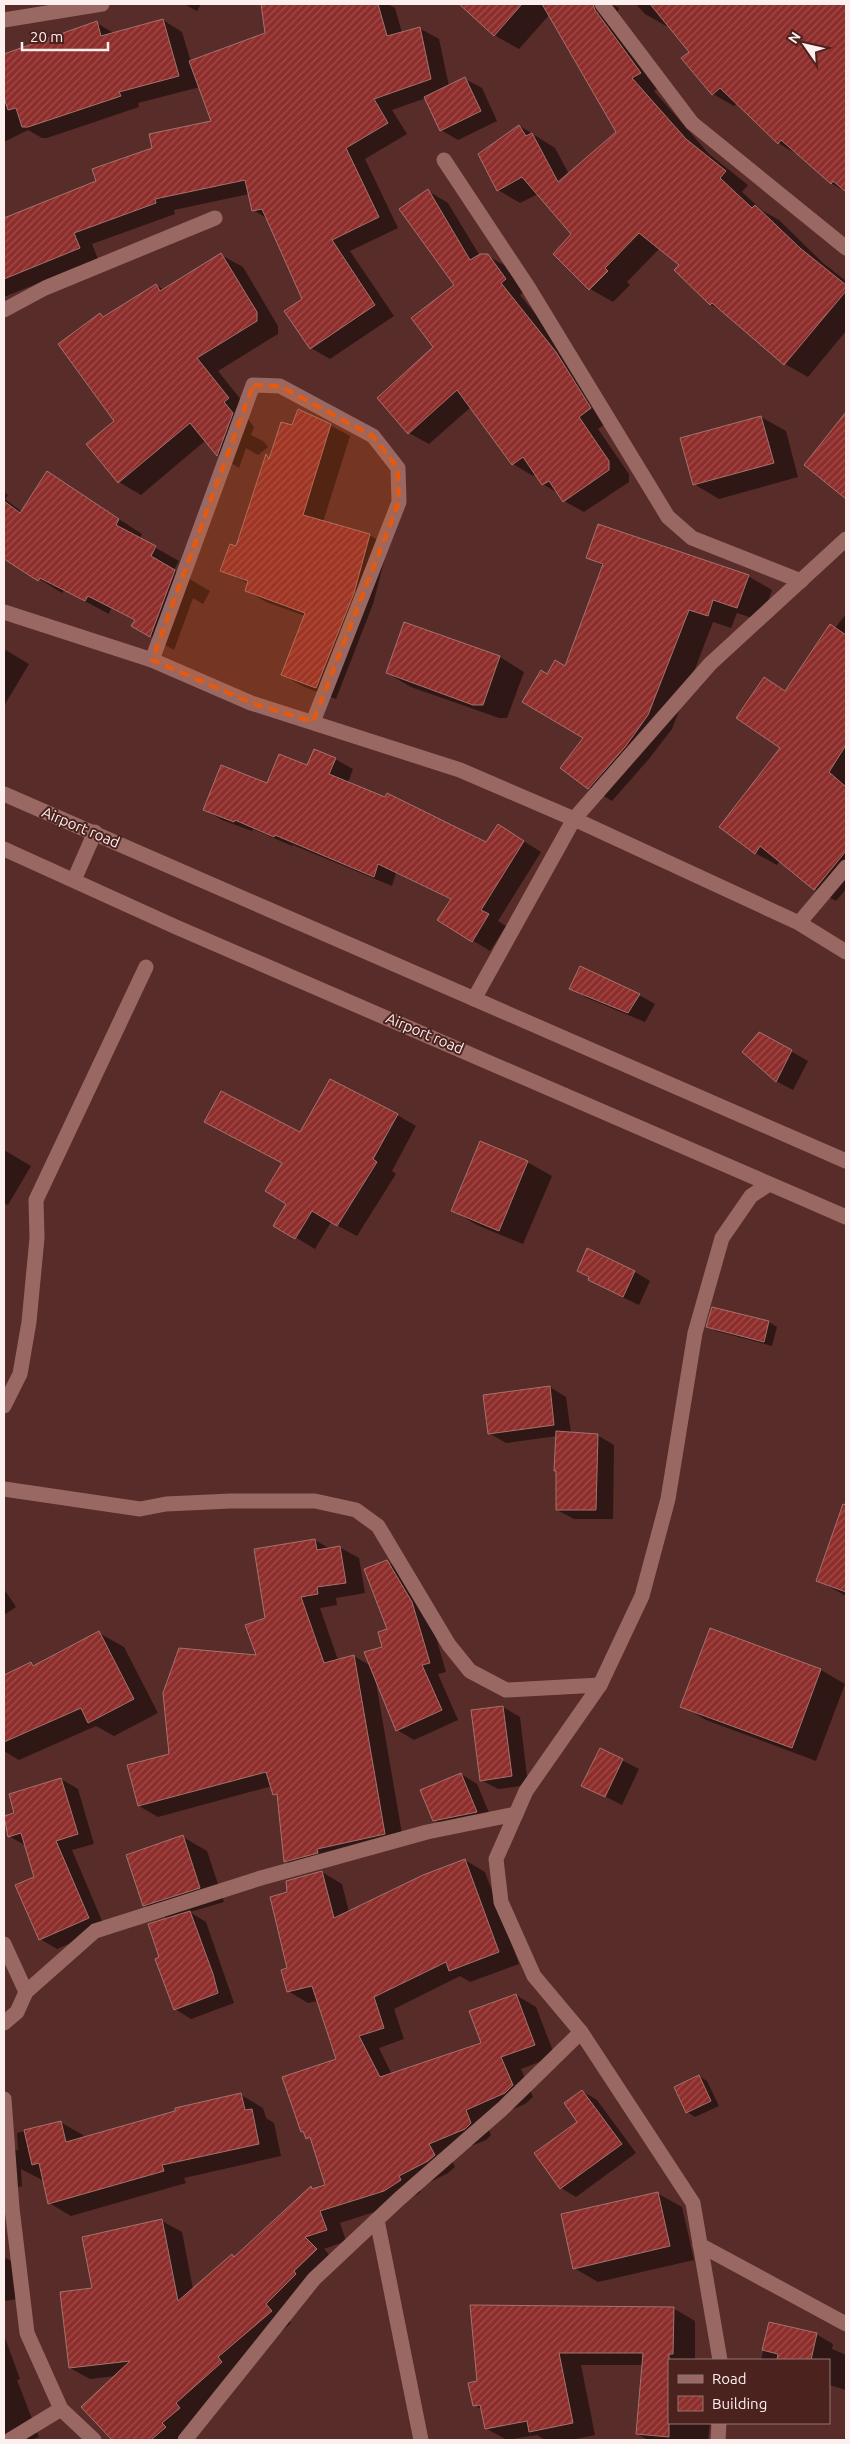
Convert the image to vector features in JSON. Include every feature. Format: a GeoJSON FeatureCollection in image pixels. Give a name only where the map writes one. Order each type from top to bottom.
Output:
{"type":"FeatureCollection","features":[{"type":"Feature","properties":{"kind":"street"},"geometry":{"type":"LineString","coordinates":[[4,20],[102,4]]}},
{"type":"Feature","properties":{"kind":"street"},"geometry":{"type":"LineString","coordinates":[[602,4],[692,123],[804,216],[846,248]]}},
{"type":"Feature","properties":{"kind":"street"},"geometry":{"type":"LineString","coordinates":[[444,160],[528,287],[668,517],[692,538],[801,581]]}},
{"type":"Feature","properties":{"kind":"street"},"geometry":{"type":"LineString","coordinates":[[4,310],[45,288],[215,218]]}},
{"type":"Feature","properties":{"kind":"street"},"geometry":{"type":"LineString","coordinates":[[152,660],[253,385],[280,386],[373,436],[398,468],[399,502],[313,722]]}},
{"type":"Feature","properties":{"kind":"street"},"geometry":{"type":"LineString","coordinates":[[474,999],[574,819],[710,664],[846,539]]}},
{"type":"Feature","properties":{"kind":"street"},"geometry":{"type":"LineString","coordinates":[[4,612],[152,660],[251,703],[460,770],[574,819],[798,923],[846,952]]}},
{"type":"Feature","properties":{"kind":"street","name":"Airport road"},"geometry":{"type":"LineString","coordinates":[[4,794],[846,1161]]}},
{"type":"Feature","properties":{"kind":"street"},"geometry":{"type":"LineString","coordinates":[[74,880],[94,832]]}},
{"type":"Feature","properties":{"kind":"street","name":"Airport road"},"geometry":{"type":"LineString","coordinates":[[4,849],[846,1217]]}},
{"type":"Feature","properties":{"kind":"street"},"geometry":{"type":"LineString","coordinates":[[798,923],[846,867]]}},
{"type":"Feature","properties":{"kind":"street"},"geometry":{"type":"LineString","coordinates":[[4,1406],[20,1374],[29,1322],[37,1238],[36,1200],[146,967]]}},
{"type":"Feature","properties":{"kind":"street"},"geometry":{"type":"LineString","coordinates":[[720,2359],[693,2203],[581,2032],[534,1976],[501,1902],[496,1859],[526,1791],[600,1685],[642,1596],[668,1499],[695,1333],[722,1238],[751,1196],[769,1184]]}},
{"type":"Feature","properties":{"kind":"street"},"geometry":{"type":"LineString","coordinates":[[4,1489],[140,1509],[166,1504],[315,1500],[356,1510],[378,1526],[449,1645],[470,1671],[506,1690],[600,1685]]}},
{"type":"Feature","properties":{"kind":"street"},"geometry":{"type":"LineString","coordinates":[[4,2023],[17,2012],[26,1992],[95,1931],[270,1875],[427,1832],[516,1814]]}},
{"type":"Feature","properties":{"kind":"street"},"geometry":{"type":"LineString","coordinates":[[4,1944],[26,1992]]}},
{"type":"Feature","properties":{"kind":"street"},"geometry":{"type":"LineString","coordinates":[[185,2440],[314,2280],[376,2220],[502,2109],[581,2032]]}},
{"type":"Feature","properties":{"kind":"street"},"geometry":{"type":"LineString","coordinates":[[4,2100],[12,2208],[27,2333],[61,2409],[94,2440]]}},
{"type":"Feature","properties":{"kind":"street"},"geometry":{"type":"LineString","coordinates":[[376,2220],[421,2440]]}},
{"type":"Feature","properties":{"kind":"street"},"geometry":{"type":"LineString","coordinates":[[700,2245],[846,2324]]}},
{"type":"Feature","properties":{"kind":"street"},"geometry":{"type":"LineString","coordinates":[[10,2440],[61,2409]]}},
{"type":"Feature","properties":{"kind":"street"},"geometry":{"type":"LineString","coordinates":[[718,2440],[719,2424]]}},
{"type":"Feature","properties":{"kind":"highlighted area"},"geometry":{"type":"Polygon","coordinates":[[[253,385],[280,386],[373,436],[398,468],[399,502],[313,722],[251,703],[152,660],[253,385]]]}},
{"type":"Feature","properties":{"kind":"building"},"geometry":{"type":"Polygon","coordinates":[[[261,4],[378,4],[387,36],[420,27],[431,79],[374,99],[388,123],[346,148],[379,217],[332,240],[375,305],[310,349],[284,311],[302,299],[262,209],[252,211],[245,180],[155,199],[156,203],[74,233],[80,248],[4,279],[4,218],[96,181],[92,169],[152,148],[149,134],[211,121],[189,61],[265,33],[261,4]]]}},
{"type":"Feature","properties":{"kind":"building"},"geometry":{"type":"Polygon","coordinates":[[[459,4],[522,4],[494,36],[459,4]]]}},
{"type":"Feature","properties":{"kind":"building"},"geometry":{"type":"Polygon","coordinates":[[[542,4],[593,4],[595,10],[641,73],[632,78],[686,139],[726,171],[720,178],[752,208],[755,205],[800,248],[846,285],[846,291],[784,365],[712,303],[710,305],[674,270],[679,265],[639,233],[605,268],[608,271],[589,290],[553,254],[571,234],[522,177],[497,191],[478,154],[519,125],[526,136],[532,133],[558,182],[616,132],[542,4]]]}},
{"type":"Feature","properties":{"kind":"building"},"geometry":{"type":"Polygon","coordinates":[[[650,4],[846,4],[846,192],[833,181],[831,184],[781,140],[778,144],[720,88],[712,95],[681,58],[689,52],[650,4]]]}},
{"type":"Feature","properties":{"kind":"building"},"geometry":{"type":"Polygon","coordinates":[[[163,19],[179,76],[119,92],[121,96],[28,127],[22,127],[16,108],[8,110],[4,98],[4,54],[97,21],[101,36],[163,19]]]}},
{"type":"Feature","properties":{"kind":"building"},"geometry":{"type":"Polygon","coordinates":[[[465,77],[481,111],[440,131],[424,97],[465,77]]]}},
{"type":"Feature","properties":{"kind":"building"},"geometry":{"type":"Polygon","coordinates":[[[428,189],[470,260],[480,254],[488,254],[506,279],[501,283],[556,352],[591,408],[579,417],[609,461],[609,470],[563,502],[549,481],[542,485],[523,457],[512,465],[457,390],[408,434],[377,398],[433,347],[411,318],[454,285],[399,209],[428,189]]]}},
{"type":"Feature","properties":{"kind":"building"},"geometry":{"type":"Polygon","coordinates":[[[221,253],[257,312],[257,321],[197,358],[229,398],[224,402],[233,413],[217,456],[190,423],[118,483],[86,444],[114,421],[58,344],[100,313],[103,317],[156,284],[160,291],[221,253]]]}},
{"type":"Feature","properties":{"kind":"building"},"geometry":{"type":"Polygon","coordinates":[[[298,409],[331,424],[303,515],[370,534],[354,593],[316,688],[281,675],[305,613],[245,591],[248,581],[220,571],[230,544],[236,546],[266,454],[269,459],[281,422],[292,425],[298,409]]]}},
{"type":"Feature","properties":{"kind":"building"},"geometry":{"type":"Polygon","coordinates":[[[846,412],[846,499],[804,465],[846,412]]]}},
{"type":"Feature","properties":{"kind":"building"},"geometry":{"type":"Polygon","coordinates":[[[761,416],[774,463],[693,485],[680,438],[761,416]]]}},
{"type":"Feature","properties":{"kind":"building"},"geometry":{"type":"Polygon","coordinates":[[[47,471],[119,519],[116,525],[156,546],[151,556],[175,570],[150,637],[131,626],[135,620],[88,596],[85,601],[40,578],[38,581],[4,559],[4,501],[20,513],[47,471]]]}},
{"type":"Feature","properties":{"kind":"building"},"geometry":{"type":"Polygon","coordinates":[[[598,524],[749,575],[737,608],[713,600],[708,616],[689,610],[648,715],[625,747],[588,789],[560,768],[583,738],[522,702],[541,670],[547,674],[555,660],[565,666],[603,564],[586,558],[598,524]]]}},
{"type":"Feature","properties":{"kind":"building"},"geometry":{"type":"Polygon","coordinates":[[[404,622],[500,656],[483,705],[473,705],[386,673],[404,622]]]}},
{"type":"Feature","properties":{"kind":"building"},"geometry":{"type":"Polygon","coordinates":[[[830,624],[846,635],[846,745],[829,772],[846,787],[846,851],[814,890],[760,846],[755,854],[719,827],[780,748],[736,718],[764,677],[785,691],[830,624]]]}},
{"type":"Feature","properties":{"kind":"building"},"geometry":{"type":"Polygon","coordinates":[[[314,749],[336,758],[329,774],[385,797],[387,793],[486,842],[498,824],[524,841],[481,910],[489,914],[472,942],[437,920],[451,899],[378,864],[374,877],[275,835],[274,837],[235,820],[234,822],[203,810],[221,765],[267,783],[279,754],[307,765],[314,749]]]}},
{"type":"Feature","properties":{"kind":"building"},"geometry":{"type":"Polygon","coordinates":[[[580,966],[640,994],[628,1013],[569,989],[580,966]]]}},
{"type":"Feature","properties":{"kind":"building"},"geometry":{"type":"Polygon","coordinates":[[[759,1032],[792,1050],[776,1082],[742,1052],[759,1032]]]}},
{"type":"Feature","properties":{"kind":"building"},"geometry":{"type":"Polygon","coordinates":[[[330,1079],[398,1114],[373,1159],[377,1162],[337,1226],[312,1211],[295,1239],[273,1226],[286,1204],[265,1191],[282,1163],[204,1122],[221,1091],[300,1132],[330,1079]]]}},
{"type":"Feature","properties":{"kind":"building"},"geometry":{"type":"Polygon","coordinates":[[[480,1141],[528,1161],[499,1231],[451,1211],[480,1141]]]}},
{"type":"Feature","properties":{"kind":"building"},"geometry":{"type":"Polygon","coordinates":[[[587,1248],[635,1271],[623,1297],[588,1280],[589,1277],[577,1271],[587,1248]]]}},
{"type":"Feature","properties":{"kind":"building"},"geometry":{"type":"Polygon","coordinates":[[[712,1307],[769,1321],[764,1342],[706,1327],[712,1307]]]}},
{"type":"Feature","properties":{"kind":"building"},"geometry":{"type":"Polygon","coordinates":[[[550,1386],[554,1425],[488,1434],[483,1395],[550,1386]]]}},
{"type":"Feature","properties":{"kind":"building"},"geometry":{"type":"Polygon","coordinates":[[[556,1431],[598,1434],[596,1510],[556,1510],[556,1471],[554,1471],[556,1431]]]}},
{"type":"Feature","properties":{"kind":"building"},"geometry":{"type":"Polygon","coordinates":[[[843,1504],[846,1505],[846,1592],[816,1581],[843,1504]]]}},
{"type":"Feature","properties":{"kind":"building"},"geometry":{"type":"Polygon","coordinates":[[[315,1539],[317,1550],[340,1546],[346,1583],[317,1587],[318,1594],[301,1597],[324,1663],[354,1655],[385,1834],[317,1849],[318,1853],[284,1862],[277,1794],[273,1795],[266,1772],[138,1806],[127,1765],[169,1754],[163,1693],[179,1648],[256,1655],[245,1625],[265,1618],[254,1549],[315,1539]]]}},
{"type":"Feature","properties":{"kind":"building"},"geometry":{"type":"Polygon","coordinates":[[[387,1560],[412,1602],[430,1663],[422,1665],[442,1710],[396,1731],[364,1652],[382,1647],[378,1632],[387,1629],[364,1569],[387,1560]]]}},
{"type":"Feature","properties":{"kind":"building"},"geometry":{"type":"Polygon","coordinates":[[[710,1628],[821,1669],[792,1748],[680,1707],[710,1628]]]}},
{"type":"Feature","properties":{"kind":"building"},"geometry":{"type":"Polygon","coordinates":[[[99,1631],[134,1699],[88,1723],[81,1708],[4,1742],[4,1675],[31,1662],[33,1666],[99,1631]]]}},
{"type":"Feature","properties":{"kind":"building"},"geometry":{"type":"Polygon","coordinates":[[[503,1706],[512,1776],[480,1781],[471,1710],[503,1706]]]}},
{"type":"Feature","properties":{"kind":"building"},"geometry":{"type":"Polygon","coordinates":[[[600,1748],[623,1759],[605,1797],[581,1786],[600,1748]]]}},
{"type":"Feature","properties":{"kind":"building"},"geometry":{"type":"Polygon","coordinates":[[[461,1773],[477,1812],[433,1821],[420,1790],[461,1773]]]}},
{"type":"Feature","properties":{"kind":"building"},"geometry":{"type":"Polygon","coordinates":[[[61,1778],[78,1834],[56,1841],[89,1918],[39,1940],[15,1885],[34,1877],[21,1833],[8,1837],[4,1816],[14,1813],[9,1794],[61,1778]]]}},
{"type":"Feature","properties":{"kind":"building"},"geometry":{"type":"Polygon","coordinates":[[[183,1835],[200,1888],[143,1906],[126,1855],[183,1835]]]}},
{"type":"Feature","properties":{"kind":"building"},"geometry":{"type":"Polygon","coordinates":[[[465,1859],[499,1952],[449,1971],[446,1962],[374,1997],[384,2028],[359,2036],[380,2077],[481,2043],[469,2011],[516,1994],[535,2045],[501,2057],[513,2085],[505,2093],[466,2110],[471,2123],[465,2129],[429,2144],[435,2155],[428,2161],[399,2176],[401,2180],[384,2191],[320,2211],[327,2230],[305,2237],[317,2249],[294,2271],[296,2274],[266,2304],[272,2311],[218,2357],[222,2362],[176,2403],[180,2408],[162,2423],[166,2427],[151,2440],[112,2440],[81,2407],[130,2361],[69,2368],[60,2292],[92,2288],[82,2237],[162,2219],[178,2301],[232,2254],[234,2257],[311,2186],[312,2189],[325,2185],[310,2137],[306,2139],[303,2131],[301,2132],[282,2077],[336,2059],[312,1986],[287,1992],[281,1970],[287,1968],[270,1897],[287,1892],[286,1881],[322,1871],[334,1918],[423,1875],[465,1859]]]}},
{"type":"Feature","properties":{"kind":"building"},"geometry":{"type":"Polygon","coordinates":[[[190,1911],[218,1993],[174,2010],[155,1959],[159,1957],[148,1924],[190,1911]]]}},
{"type":"Feature","properties":{"kind":"building"},"geometry":{"type":"Polygon","coordinates":[[[699,2075],[711,2101],[686,2113],[674,2087],[699,2075]]]}},
{"type":"Feature","properties":{"kind":"building"},"geometry":{"type":"Polygon","coordinates":[[[582,2090],[622,2144],[560,2189],[534,2153],[577,2122],[564,2103],[582,2090]]]}},
{"type":"Feature","properties":{"kind":"building"},"geometry":{"type":"Polygon","coordinates":[[[241,2093],[245,2110],[252,2109],[259,2144],[162,2165],[164,2171],[48,2204],[39,2163],[32,2165],[24,2130],[61,2121],[66,2142],[175,2111],[175,2108],[241,2093]]]}},
{"type":"Feature","properties":{"kind":"building"},"geometry":{"type":"Polygon","coordinates":[[[658,2192],[670,2246],[573,2269],[561,2214],[658,2192]]]}},
{"type":"Feature","properties":{"kind":"building"},"geometry":{"type":"Polygon","coordinates":[[[470,2305],[674,2307],[673,2354],[669,2354],[668,2359],[669,2437],[636,2434],[643,2353],[559,2353],[573,2423],[529,2432],[527,2421],[485,2429],[480,2405],[473,2406],[468,2383],[477,2381],[470,2305]]]}},
{"type":"Feature","properties":{"kind":"building"},"geometry":{"type":"Polygon","coordinates":[[[769,2322],[817,2333],[811,2359],[777,2359],[778,2354],[762,2350],[769,2322]]]}}]}
